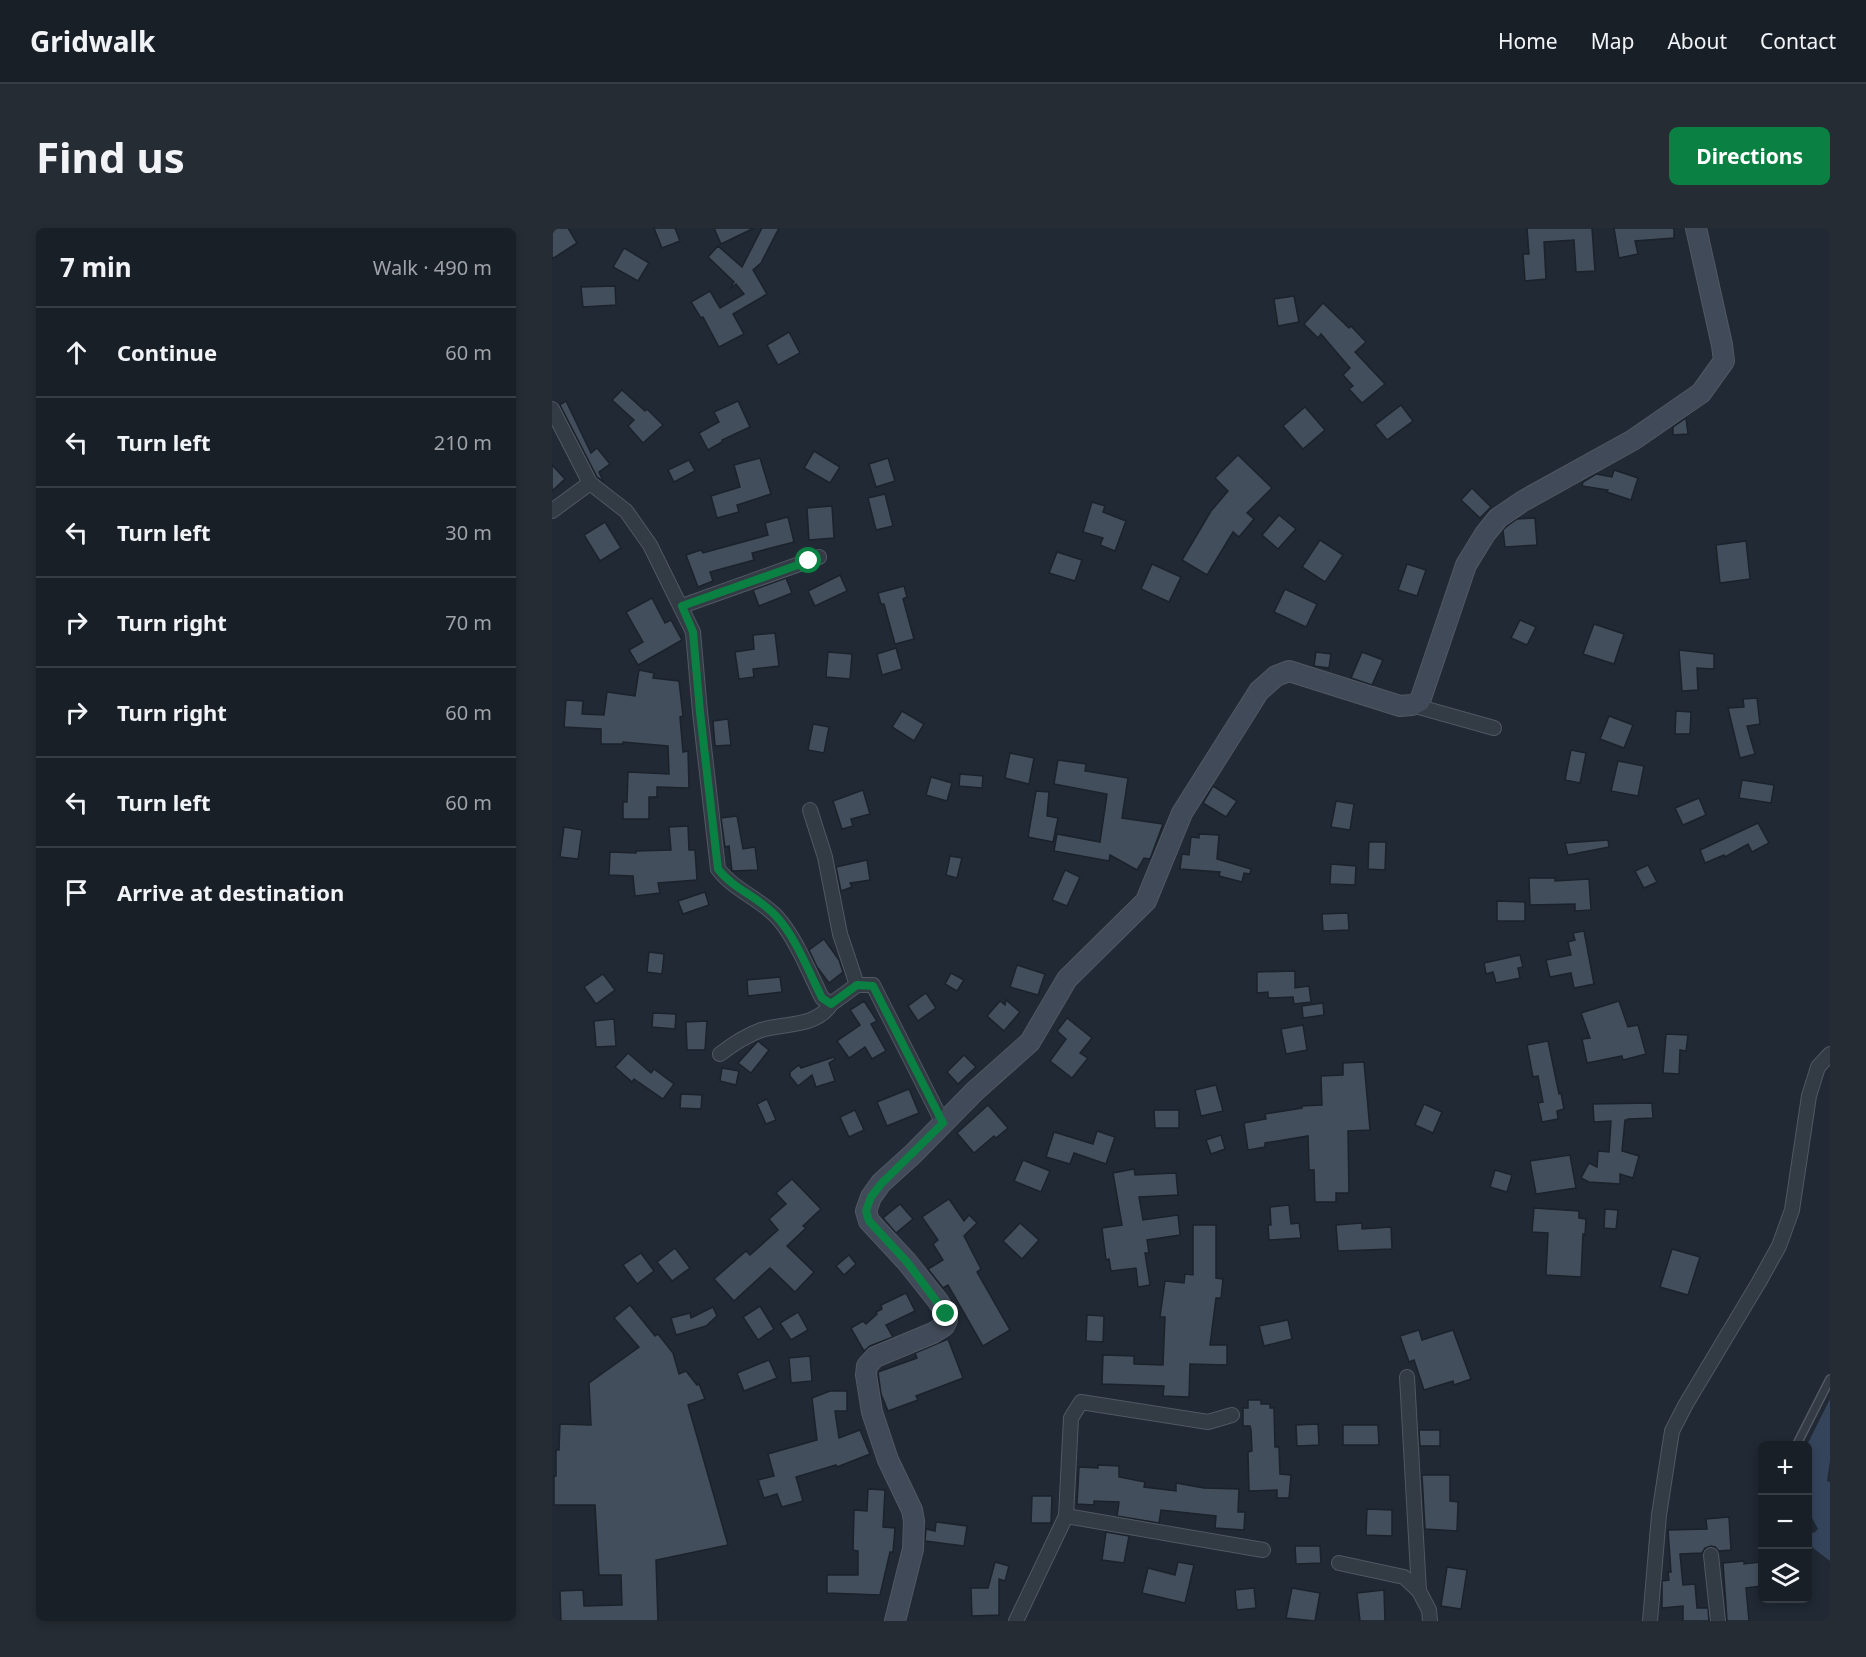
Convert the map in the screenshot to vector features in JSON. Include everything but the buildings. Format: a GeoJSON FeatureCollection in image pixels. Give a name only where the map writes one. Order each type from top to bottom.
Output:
{"type":"FeatureCollection","features":[{"type":"Feature","properties":{"kind":"street"},"geometry":{"type":"LineString","coordinates":[[1412,705],[1420,701],[1466,565],[1498,518],[1523,501],[1634,440],[1701,393],[1717,374],[1724,361],[1722,345],[1696,228]]}},
{"type":"Feature","properties":{"kind":"street"},"geometry":{"type":"LineString","coordinates":[[552,409],[590,483],[626,511],[650,545],[693,632],[718,869],[726,879],[776,915],[822,998],[831,1004]]}},
{"type":"Feature","properties":{"kind":"street"},"geometry":{"type":"LineString","coordinates":[[552,512],[590,483]]}},
{"type":"Feature","properties":{"kind":"street"},"geometry":{"type":"LineString","coordinates":[[682,606],[819,557]]}},
{"type":"Feature","properties":{"kind":"street"},"geometry":{"type":"LineString","coordinates":[[895,1621],[913,1548],[914,1521],[912,1510],[888,1460],[872,1412],[866,1375],[867,1366],[875,1357],[933,1333],[944,1326],[947,1320],[946,1314],[907,1262],[869,1221],[866,1211],[871,1197],[881,1184],[943,1123],[1030,1042],[1067,979],[1146,901],[1182,813],[1259,691],[1276,676],[1289,671],[1400,706],[1412,705],[1494,728]]}},
{"type":"Feature","properties":{"kind":"street"},"geometry":{"type":"LineString","coordinates":[[810,810],[825,857],[840,934],[857,985]]}},
{"type":"Feature","properties":{"kind":"street"},"geometry":{"type":"LineString","coordinates":[[720,1054],[738,1040],[763,1030],[806,1022],[825,1014],[831,1004],[857,985],[873,986],[943,1123]]}},
{"type":"Feature","properties":{"kind":"street"},"geometry":{"type":"LineString","coordinates":[[1650,1621],[1659,1515],[1672,1431],[1779,1246],[1792,1210],[1809,1096],[1818,1067],[1830,1054]]}},
{"type":"Feature","properties":{"kind":"street"},"geometry":{"type":"LineString","coordinates":[[1407,1377],[1419,1591]]}},
{"type":"Feature","properties":{"kind":"street"},"geometry":{"type":"LineString","coordinates":[[1016,1621],[1066,1516],[1071,1418],[1081,1402],[1208,1422],[1232,1415]]}},
{"type":"Feature","properties":{"kind":"street"},"geometry":{"type":"LineString","coordinates":[[1066,1516],[1263,1550]]}},
{"type":"Feature","properties":{"kind":"street"},"geometry":{"type":"LineString","coordinates":[[1711,1555],[1718,1621]]}},
{"type":"Feature","properties":{"kind":"street"},"geometry":{"type":"LineString","coordinates":[[1340,1563],[1404,1578],[1419,1591],[1429,1610],[1430,1621]]}},
{"type":"Feature","properties":{"kind":"lane"},"geometry":{"type":"LineString","coordinates":[[1799,1441],[1830,1379]]}},
{"type":"Feature","properties":{"kind":"water"},"geometry":{"type":"Polygon","coordinates":[[[1830,1399],[1830,1461],[1827,1481],[1830,1482],[1830,1561],[1812,1547],[1812,1533],[1818,1529],[1812,1518],[1812,1441],[1809,1441],[1830,1399]]]}},
{"type":"Feature","properties":{"kind":"route"},"geometry":{"type":"LineString","coordinates":[[809,561],[682,606],[693,632],[718,869],[726,879],[776,915],[822,998],[831,1004],[857,985],[873,986],[943,1123],[881,1184],[871,1197],[866,1211],[869,1221],[907,1262],[946,1314]]}}]}
